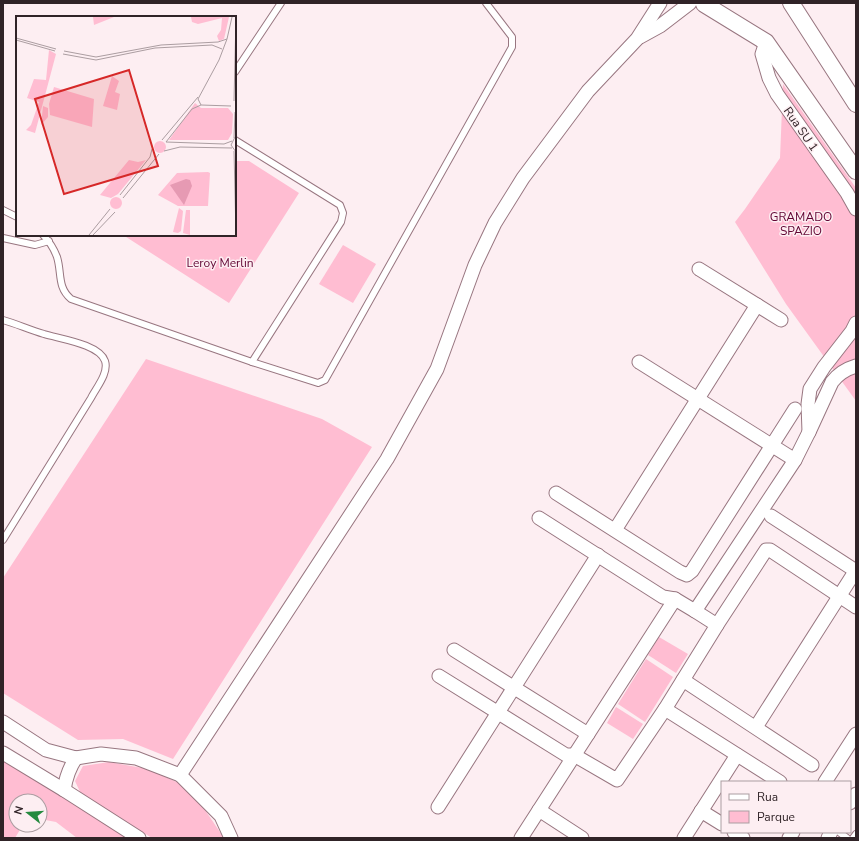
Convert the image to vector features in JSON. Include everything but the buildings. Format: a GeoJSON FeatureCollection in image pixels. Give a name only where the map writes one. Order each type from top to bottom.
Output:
{"type":"FeatureCollection","features":[{"type":"Feature","properties":{"kind":"street"},"geometry":{"type":"LineString","coordinates":[[180,775],[387,459],[436,369],[476,265],[495,223],[511,197],[523,178],[588,91],[637,39],[660,3]]}},
{"type":"Feature","properties":{"kind":"street"},"geometry":{"type":"LineString","coordinates":[[637,39],[699,3],[726,3]]}},
{"type":"Feature","properties":{"kind":"street"},"geometry":{"type":"LineString","coordinates":[[699,3],[766,42],[856,171]]}},
{"type":"Feature","properties":{"kind":"street"},"geometry":{"type":"LineString","coordinates":[[791,3],[856,104]]}},
{"type":"Feature","properties":{"kind":"street","name":"Rua SU 1"},"geometry":{"type":"LineString","coordinates":[[766,42],[762,54],[769,78],[777,94],[847,193],[856,209]]}},
{"type":"Feature","properties":{"kind":"street"},"geometry":{"type":"LineString","coordinates":[[699,269],[781,320]]}},
{"type":"Feature","properties":{"kind":"street"},"geometry":{"type":"LineString","coordinates":[[615,530],[757,305]]}},
{"type":"Feature","properties":{"kind":"street"},"geometry":{"type":"LineString","coordinates":[[809,432],[808,404],[810,389],[824,367],[855,330]]}},
{"type":"Feature","properties":{"kind":"street"},"geometry":{"type":"LineString","coordinates":[[639,362],[795,460]]}},
{"type":"Feature","properties":{"kind":"street"},"geometry":{"type":"LineString","coordinates":[[696,611],[795,460],[832,382],[848,368],[856,366]]}},
{"type":"Feature","properties":{"kind":"street"},"geometry":{"type":"LineString","coordinates":[[556,493],[687,575],[692,571],[795,409]]}},
{"type":"Feature","properties":{"kind":"street"},"geometry":{"type":"LineString","coordinates":[[756,727],[856,570],[771,516]]}},
{"type":"Feature","properties":{"kind":"street"},"geometry":{"type":"LineString","coordinates":[[539,518],[663,597],[675,599],[717,625]]}},
{"type":"Feature","properties":{"kind":"street"},"geometry":{"type":"LineString","coordinates":[[439,676],[566,755],[574,755],[617,780],[665,709],[766,550],[770,550],[856,607]]}},
{"type":"Feature","properties":{"kind":"street"},"geometry":{"type":"LineString","coordinates":[[438,807],[598,555]]}},
{"type":"Feature","properties":{"kind":"street"},"geometry":{"type":"LineString","coordinates":[[521,838],[675,599]]}},
{"type":"Feature","properties":{"kind":"street"},"geometry":{"type":"LineString","coordinates":[[454,650],[514,686],[588,734]]}},
{"type":"Feature","properties":{"kind":"street"},"geometry":{"type":"LineString","coordinates":[[683,680],[812,765]]}},
{"type":"Feature","properties":{"kind":"street"},"geometry":{"type":"LineString","coordinates":[[665,709],[778,781]]}},
{"type":"Feature","properties":{"kind":"street"},"geometry":{"type":"LineString","coordinates":[[3,722],[46,750],[76,758],[101,754],[136,758],[180,775],[221,816],[231,838]]}},
{"type":"Feature","properties":{"kind":"street"},"geometry":{"type":"LineString","coordinates":[[826,781],[856,734]]}},
{"type":"Feature","properties":{"kind":"street"},"geometry":{"type":"LineString","coordinates":[[684,838],[737,754]]}},
{"type":"Feature","properties":{"kind":"street"},"geometry":{"type":"LineString","coordinates":[[5,757],[64,790],[140,838]]}},
{"type":"Feature","properties":{"kind":"street"},"geometry":{"type":"LineString","coordinates":[[64,790],[66,778],[76,758]]}},
{"type":"Feature","properties":{"kind":"street"},"geometry":{"type":"LineString","coordinates":[[539,810],[582,838]]}},
{"type":"Feature","properties":{"kind":"street"},"geometry":{"type":"LineString","coordinates":[[701,811],[721,823]]}},
{"type":"Feature","properties":{"kind":"lane"},"geometry":{"type":"LineString","coordinates":[[236,70],[281,3]]}},
{"type":"Feature","properties":{"kind":"lane"},"geometry":{"type":"LineString","coordinates":[[44,236],[49,241],[57,257],[63,289],[71,299],[252,362],[318,383],[325,380],[512,47],[512,37],[486,3]]}},
{"type":"Feature","properties":{"kind":"lane"},"geometry":{"type":"LineString","coordinates":[[236,141],[340,205],[343,213],[341,222],[252,362]]}},
{"type":"Feature","properties":{"kind":"lane"},"geometry":{"type":"LineString","coordinates":[[3,210],[16,216]]}},
{"type":"Feature","properties":{"kind":"lane"},"geometry":{"type":"LineString","coordinates":[[3,238],[35,245],[49,241]]}},
{"type":"Feature","properties":{"kind":"lane"},"geometry":{"type":"LineString","coordinates":[[3,320],[44,334],[84,345],[100,354],[105,361],[106,367],[104,374],[91,398],[3,540]]}},
{"type":"Feature","properties":{"kind":"lane"},"geometry":{"type":"LineString","coordinates":[[853,838],[856,834]]}},
{"type":"Feature","properties":{"kind":"green space","name":"GRAMADO SPAZIO"},"geometry":{"type":"Polygon","coordinates":[[[783,84],[856,188],[856,401],[786,304],[735,222],[780,158],[783,84]]]}},
{"type":"Feature","properties":{"kind":"green space","name":"Leroy Merlin"},"geometry":{"type":"Polygon","coordinates":[[[236,161],[249,161],[299,193],[229,303],[125,236],[236,236],[236,161]]]}},
{"type":"Feature","properties":{"kind":"green space"},"geometry":{"type":"Polygon","coordinates":[[[343,245],[376,264],[353,303],[319,284],[343,245]]]}},
{"type":"Feature","properties":{"kind":"green space"},"geometry":{"type":"Polygon","coordinates":[[[146,359],[322,419],[372,447],[173,759],[123,739],[78,740],[3,693],[3,578],[146,359]]]}},
{"type":"Feature","properties":{"kind":"green space"},"geometry":{"type":"Polygon","coordinates":[[[659,637],[688,654],[676,673],[648,655],[659,637]]]}},
{"type":"Feature","properties":{"kind":"green space"},"geometry":{"type":"Polygon","coordinates":[[[646,659],[673,677],[645,722],[618,704],[646,659]]]}},
{"type":"Feature","properties":{"kind":"green space"},"geometry":{"type":"Polygon","coordinates":[[[616,707],[643,724],[633,739],[607,723],[616,707]]]}},
{"type":"Feature","properties":{"kind":"green space"},"geometry":{"type":"Polygon","coordinates":[[[3,753],[139,838],[77,838],[56,822],[48,820],[48,793],[8,793],[8,833],[18,833],[15,838],[3,838],[3,753]]]}},
{"type":"Feature","properties":{"kind":"green space"},"geometry":{"type":"Polygon","coordinates":[[[109,762],[148,769],[179,783],[201,804],[224,838],[152,838],[81,794],[75,781],[83,766],[109,762]]]}}]}
